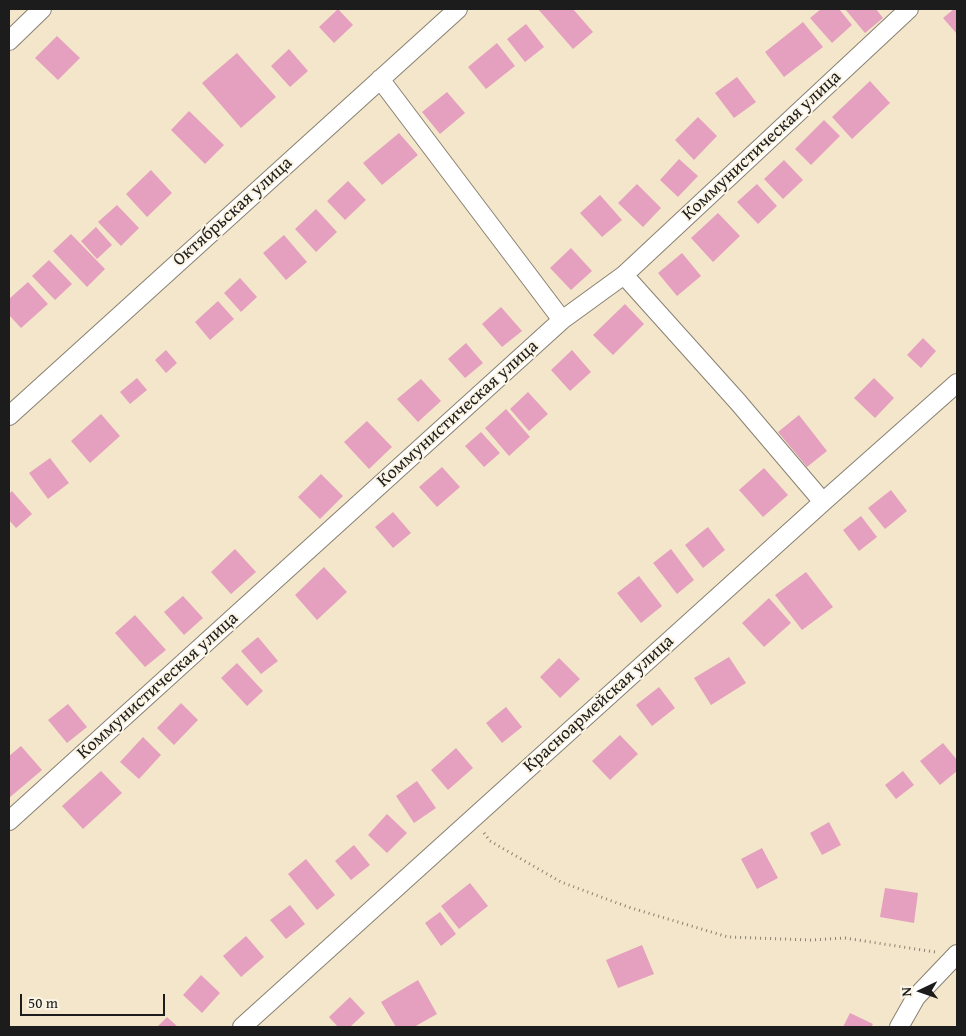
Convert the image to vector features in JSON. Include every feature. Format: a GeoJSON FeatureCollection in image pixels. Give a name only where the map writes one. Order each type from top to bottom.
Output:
{"type":"FeatureCollection","features":[{"type":"Feature","properties":{"kind":"street"},"geometry":{"type":"LineString","coordinates":[[9,41],[42,9]]}},
{"type":"Feature","properties":{"kind":"street","name":"Октябрьская улица"},"geometry":{"type":"LineString","coordinates":[[9,416],[458,9]]}},
{"type":"Feature","properties":{"kind":"street","name":"Коммунистическая улица"},"geometry":{"type":"LineString","coordinates":[[9,821],[562,320],[624,275],[909,9]]}},
{"type":"Feature","properties":{"kind":"street"},"geometry":{"type":"LineString","coordinates":[[380,79],[562,320]]}},
{"type":"Feature","properties":{"kind":"street"},"geometry":{"type":"LineString","coordinates":[[624,275],[738,402],[823,502]]}},
{"type":"Feature","properties":{"kind":"street","name":"Красноармейская улица"},"geometry":{"type":"LineString","coordinates":[[242,1027],[957,383]]}},
{"type":"Feature","properties":{"kind":"street"},"geometry":{"type":"LineString","coordinates":[[900,1027],[916,997],[957,955]]}},
{"type":"Feature","properties":{"kind":"path"},"geometry":{"type":"LineString","coordinates":[[472,819],[490,841],[561,882],[628,906],[728,937],[811,940],[845,938],[957,955]]}},
{"type":"Feature","properties":{"kind":"building"},"geometry":{"type":"Polygon","coordinates":[[[338,9],[353,25],[334,43],[319,27],[338,9]]]}},
{"type":"Feature","properties":{"kind":"building"},"geometry":{"type":"Polygon","coordinates":[[[538,9],[573,9],[593,32],[573,49],[538,9]]]}},
{"type":"Feature","properties":{"kind":"building"},"geometry":{"type":"Polygon","coordinates":[[[821,9],[839,9],[852,25],[832,43],[810,18],[821,9]]]}},
{"type":"Feature","properties":{"kind":"building"},"geometry":{"type":"Polygon","coordinates":[[[845,9],[876,9],[883,18],[865,33],[845,9]]]}},
{"type":"Feature","properties":{"kind":"building"},"geometry":{"type":"Polygon","coordinates":[[[954,9],[957,9],[957,34],[943,18],[954,9]]]}},
{"type":"Feature","properties":{"kind":"building"},"geometry":{"type":"Polygon","coordinates":[[[803,22],[823,47],[784,77],[765,52],[803,22]]]}},
{"type":"Feature","properties":{"kind":"building"},"geometry":{"type":"Polygon","coordinates":[[[526,24],[544,47],[525,62],[507,39],[526,24]]]}},
{"type":"Feature","properties":{"kind":"building"},"geometry":{"type":"Polygon","coordinates":[[[57,36],[80,58],[58,80],[35,58],[57,36]]]}},
{"type":"Feature","properties":{"kind":"building"},"geometry":{"type":"Polygon","coordinates":[[[497,43],[515,66],[486,89],[468,67],[497,43]]]}},
{"type":"Feature","properties":{"kind":"building"},"geometry":{"type":"Polygon","coordinates":[[[289,49],[308,71],[290,87],[271,66],[289,49]]]}},
{"type":"Feature","properties":{"kind":"building"},"geometry":{"type":"Polygon","coordinates":[[[237,53],[276,97],[241,128],[202,83],[237,53]]]}},
{"type":"Feature","properties":{"kind":"building"},"geometry":{"type":"Polygon","coordinates":[[[737,77],[756,102],[734,118],[715,93],[737,77]]]}},
{"type":"Feature","properties":{"kind":"building"},"geometry":{"type":"Polygon","coordinates":[[[870,81],[890,103],[852,139],[832,117],[870,81]]]}},
{"type":"Feature","properties":{"kind":"building"},"geometry":{"type":"Polygon","coordinates":[[[447,92],[465,113],[440,134],[422,112],[447,92]]]}},
{"type":"Feature","properties":{"kind":"building"},"geometry":{"type":"Polygon","coordinates":[[[189,111],[224,145],[205,164],[171,130],[189,111]]]}},
{"type":"Feature","properties":{"kind":"building"},"geometry":{"type":"Polygon","coordinates":[[[698,117],[717,136],[694,160],[675,140],[698,117]]]}},
{"type":"Feature","properties":{"kind":"building"},"geometry":{"type":"Polygon","coordinates":[[[824,120],[840,136],[811,165],[795,149],[824,120]]]}},
{"type":"Feature","properties":{"kind":"building"},"geometry":{"type":"Polygon","coordinates":[[[399,133],[418,155],[382,185],[363,163],[399,133]]]}},
{"type":"Feature","properties":{"kind":"building"},"geometry":{"type":"Polygon","coordinates":[[[679,159],[698,176],[678,197],[660,180],[679,159]]]}},
{"type":"Feature","properties":{"kind":"building"},"geometry":{"type":"Polygon","coordinates":[[[784,160],[803,180],[783,199],[764,179],[784,160]]]}},
{"type":"Feature","properties":{"kind":"building"},"geometry":{"type":"Polygon","coordinates":[[[151,170],[172,193],[147,217],[126,194],[151,170]]]}},
{"type":"Feature","properties":{"kind":"building"},"geometry":{"type":"Polygon","coordinates":[[[348,181],[366,200],[345,220],[327,201],[348,181]]]}},
{"type":"Feature","properties":{"kind":"building"},"geometry":{"type":"Polygon","coordinates":[[[637,184],[661,208],[643,227],[618,203],[637,184]]]}},
{"type":"Feature","properties":{"kind":"building"},"geometry":{"type":"Polygon","coordinates":[[[757,184],[777,206],[758,224],[737,202],[757,184]]]}},
{"type":"Feature","properties":{"kind":"building"},"geometry":{"type":"Polygon","coordinates":[[[600,195],[622,220],[602,237],[580,213],[600,195]]]}},
{"type":"Feature","properties":{"kind":"building"},"geometry":{"type":"Polygon","coordinates":[[[117,205],[139,228],[121,246],[98,222],[117,205]]]}},
{"type":"Feature","properties":{"kind":"building"},"geometry":{"type":"Polygon","coordinates":[[[316,209],[337,232],[316,252],[295,229],[316,209]]]}},
{"type":"Feature","properties":{"kind":"building"},"geometry":{"type":"Polygon","coordinates":[[[718,213],[740,236],[713,262],[691,238],[718,213]]]}},
{"type":"Feature","properties":{"kind":"building"},"geometry":{"type":"Polygon","coordinates":[[[96,227],[112,245],[97,259],[81,241],[96,227]]]}},
{"type":"Feature","properties":{"kind":"building"},"geometry":{"type":"Polygon","coordinates":[[[71,234],[105,269],[87,287],[53,251],[71,234]]]}},
{"type":"Feature","properties":{"kind":"building"},"geometry":{"type":"Polygon","coordinates":[[[284,235],[307,262],[286,280],[263,253],[284,235]]]}},
{"type":"Feature","properties":{"kind":"building"},"geometry":{"type":"Polygon","coordinates":[[[571,248],[592,271],[571,290],[550,268],[571,248]]]}},
{"type":"Feature","properties":{"kind":"building"},"geometry":{"type":"Polygon","coordinates":[[[682,253],[701,276],[677,296],[658,273],[682,253]]]}},
{"type":"Feature","properties":{"kind":"building"},"geometry":{"type":"Polygon","coordinates":[[[49,260],[72,284],[55,300],[32,276],[49,260]]]}},
{"type":"Feature","properties":{"kind":"building"},"geometry":{"type":"Polygon","coordinates":[[[240,278],[257,297],[241,312],[224,293],[240,278]]]}},
{"type":"Feature","properties":{"kind":"building"},"geometry":{"type":"Polygon","coordinates":[[[28,282],[48,304],[21,328],[9,315],[9,299],[28,282]]]}},
{"type":"Feature","properties":{"kind":"building"},"geometry":{"type":"Polygon","coordinates":[[[218,301],[234,319],[210,340],[195,322],[218,301]]]}},
{"type":"Feature","properties":{"kind":"building"},"geometry":{"type":"Polygon","coordinates":[[[625,304],[644,324],[613,355],[593,335],[625,304]]]}},
{"type":"Feature","properties":{"kind":"building"},"geometry":{"type":"Polygon","coordinates":[[[501,307],[522,331],[502,347],[482,324],[501,307]]]}},
{"type":"Feature","properties":{"kind":"building"},"geometry":{"type":"Polygon","coordinates":[[[923,338],[936,351],[921,368],[907,355],[923,338]]]}},
{"type":"Feature","properties":{"kind":"building"},"geometry":{"type":"Polygon","coordinates":[[[466,343],[483,363],[465,378],[448,359],[466,343]]]}},
{"type":"Feature","properties":{"kind":"building"},"geometry":{"type":"Polygon","coordinates":[[[166,350],[177,363],[166,373],[155,360],[166,350]]]}},
{"type":"Feature","properties":{"kind":"building"},"geometry":{"type":"Polygon","coordinates":[[[572,350],[591,372],[570,391],[551,370],[572,350]]]}},
{"type":"Feature","properties":{"kind":"building"},"geometry":{"type":"Polygon","coordinates":[[[137,378],[147,390],[130,404],[120,392],[137,378]]]}},
{"type":"Feature","properties":{"kind":"building"},"geometry":{"type":"Polygon","coordinates":[[[874,378],[894,398],[875,418],[854,398],[874,378]]]}},
{"type":"Feature","properties":{"kind":"building"},"geometry":{"type":"Polygon","coordinates":[[[421,379],[441,401],[418,422],[397,399],[421,379]]]}},
{"type":"Feature","properties":{"kind":"building"},"geometry":{"type":"Polygon","coordinates":[[[528,392],[548,414],[529,431],[510,409],[528,392]]]}},
{"type":"Feature","properties":{"kind":"building"},"geometry":{"type":"Polygon","coordinates":[[[506,409],[530,437],[509,456],[485,428],[506,409]]]}},
{"type":"Feature","properties":{"kind":"building"},"geometry":{"type":"Polygon","coordinates":[[[101,414],[120,436],[90,463],[71,441],[101,414]]]}},
{"type":"Feature","properties":{"kind":"building"},"geometry":{"type":"Polygon","coordinates":[[[799,415],[827,451],[807,467],[778,432],[799,415]]]}},
{"type":"Feature","properties":{"kind":"building"},"geometry":{"type":"Polygon","coordinates":[[[367,421],[392,447],[369,469],[344,442],[367,421]]]}},
{"type":"Feature","properties":{"kind":"building"},"geometry":{"type":"Polygon","coordinates":[[[481,432],[500,453],[484,467],[465,446],[481,432]]]}},
{"type":"Feature","properties":{"kind":"building"},"geometry":{"type":"Polygon","coordinates":[[[50,458],[69,483],[48,499],[29,473],[50,458]]]}},
{"type":"Feature","properties":{"kind":"building"},"geometry":{"type":"Polygon","coordinates":[[[442,467],[460,487],[437,507],[419,487],[442,467]]]}},
{"type":"Feature","properties":{"kind":"building"},"geometry":{"type":"Polygon","coordinates":[[[764,468],[788,495],[763,517],[739,490],[764,468]]]}},
{"type":"Feature","properties":{"kind":"building"},"geometry":{"type":"Polygon","coordinates":[[[321,474],[343,496],[320,519],[298,497],[321,474]]]}},
{"type":"Feature","properties":{"kind":"building"},"geometry":{"type":"Polygon","coordinates":[[[891,490],[907,511],[885,529],[868,508],[891,490]]]}},
{"type":"Feature","properties":{"kind":"building"},"geometry":{"type":"Polygon","coordinates":[[[12,491],[32,514],[16,528],[9,520],[9,494],[12,491]]]}},
{"type":"Feature","properties":{"kind":"building"},"geometry":{"type":"Polygon","coordinates":[[[393,512],[411,533],[393,548],[375,527],[393,512]]]}},
{"type":"Feature","properties":{"kind":"building"},"geometry":{"type":"Polygon","coordinates":[[[861,516],[877,537],[859,551],[843,530],[861,516]]]}},
{"type":"Feature","properties":{"kind":"building"},"geometry":{"type":"Polygon","coordinates":[[[708,527],[725,550],[703,568],[685,545],[708,527]]]}},
{"type":"Feature","properties":{"kind":"building"},"geometry":{"type":"Polygon","coordinates":[[[235,549],[256,572],[231,594],[211,572],[235,549]]]}},
{"type":"Feature","properties":{"kind":"building"},"geometry":{"type":"Polygon","coordinates":[[[671,549],[694,580],[677,594],[653,563],[671,549]]]}},
{"type":"Feature","properties":{"kind":"building"},"geometry":{"type":"Polygon","coordinates":[[[324,567],[347,592],[317,620],[295,595],[324,567]]]}},
{"type":"Feature","properties":{"kind":"building"},"geometry":{"type":"Polygon","coordinates":[[[806,572],[833,607],[802,630],[775,595],[806,572]]]}},
{"type":"Feature","properties":{"kind":"building"},"geometry":{"type":"Polygon","coordinates":[[[639,576],[662,606],[641,623],[617,593],[639,576]]]}},
{"type":"Feature","properties":{"kind":"building"},"geometry":{"type":"Polygon","coordinates":[[[183,596],[203,618],[184,635],[164,612],[183,596]]]}},
{"type":"Feature","properties":{"kind":"building"},"geometry":{"type":"Polygon","coordinates":[[[769,598],[791,623],[764,647],[742,623],[769,598]]]}},
{"type":"Feature","properties":{"kind":"building"},"geometry":{"type":"Polygon","coordinates":[[[135,615],[166,650],[145,667],[115,633],[135,615]]]}},
{"type":"Feature","properties":{"kind":"building"},"geometry":{"type":"Polygon","coordinates":[[[258,637],[278,661],[261,674],[241,651],[258,637]]]}},
{"type":"Feature","properties":{"kind":"building"},"geometry":{"type":"Polygon","coordinates":[[[729,657],[746,683],[711,705],[694,678],[729,657]]]}},
{"type":"Feature","properties":{"kind":"building"},"geometry":{"type":"Polygon","coordinates":[[[559,658],[580,679],[560,698],[540,677],[559,658]]]}},
{"type":"Feature","properties":{"kind":"building"},"geometry":{"type":"Polygon","coordinates":[[[237,663],[263,691],[247,706],[221,678],[237,663]]]}},
{"type":"Feature","properties":{"kind":"building"},"geometry":{"type":"Polygon","coordinates":[[[659,687],[675,708],[652,726],[636,705],[659,687]]]}},
{"type":"Feature","properties":{"kind":"building"},"geometry":{"type":"Polygon","coordinates":[[[181,703],[198,720],[174,745],[157,728],[181,703]]]}},
{"type":"Feature","properties":{"kind":"building"},"geometry":{"type":"Polygon","coordinates":[[[68,704],[87,727],[67,743],[48,720],[68,704]]]}},
{"type":"Feature","properties":{"kind":"building"},"geometry":{"type":"Polygon","coordinates":[[[506,707],[522,727],[502,743],[486,723],[506,707]]]}},
{"type":"Feature","properties":{"kind":"building"},"geometry":{"type":"Polygon","coordinates":[[[620,735],[638,754],[610,780],[592,761],[620,735]]]}},
{"type":"Feature","properties":{"kind":"building"},"geometry":{"type":"Polygon","coordinates":[[[143,737],[161,755],[139,779],[120,762],[143,737]]]}},
{"type":"Feature","properties":{"kind":"building"},"geometry":{"type":"Polygon","coordinates":[[[943,743],[957,760],[957,771],[940,785],[920,761],[943,743]]]}},
{"type":"Feature","properties":{"kind":"building"},"geometry":{"type":"Polygon","coordinates":[[[21,746],[42,770],[9,798],[9,756],[21,746]]]}},
{"type":"Feature","properties":{"kind":"building"},"geometry":{"type":"Polygon","coordinates":[[[456,748],[473,768],[448,790],[431,770],[456,748]]]}},
{"type":"Feature","properties":{"kind":"building"},"geometry":{"type":"Polygon","coordinates":[[[101,771],[122,793],[83,829],[62,806],[101,771]]]}},
{"type":"Feature","properties":{"kind":"building"},"geometry":{"type":"Polygon","coordinates":[[[903,771],[914,785],[896,799],[885,785],[903,771]]]}},
{"type":"Feature","properties":{"kind":"building"},"geometry":{"type":"Polygon","coordinates":[[[417,781],[436,808],[414,823],[396,796],[417,781]]]}},
{"type":"Feature","properties":{"kind":"building"},"geometry":{"type":"Polygon","coordinates":[[[387,814],[407,833],[387,853],[368,835],[387,814]]]}},
{"type":"Feature","properties":{"kind":"building"},"geometry":{"type":"Polygon","coordinates":[[[829,822],[841,845],[822,855],[810,833],[829,822]]]}},
{"type":"Feature","properties":{"kind":"building"},"geometry":{"type":"Polygon","coordinates":[[[354,845],[370,865],[351,880],[335,861],[354,845]]]}},
{"type":"Feature","properties":{"kind":"building"},"geometry":{"type":"Polygon","coordinates":[[[762,848],[778,878],[757,889],[741,859],[762,848]]]}},
{"type":"Feature","properties":{"kind":"building"},"geometry":{"type":"Polygon","coordinates":[[[306,859],[335,895],[317,910],[288,874],[306,859]]]}},
{"type":"Feature","properties":{"kind":"building"},"geometry":{"type":"Polygon","coordinates":[[[470,883],[488,906],[459,929],[441,906],[470,883]]]}},
{"type":"Feature","properties":{"kind":"building"},"geometry":{"type":"Polygon","coordinates":[[[885,888],[918,893],[914,923],[880,917],[885,888]]]}},
{"type":"Feature","properties":{"kind":"building"},"geometry":{"type":"Polygon","coordinates":[[[290,905],[305,924],[286,939],[270,920],[290,905]]]}},
{"type":"Feature","properties":{"kind":"building"},"geometry":{"type":"Polygon","coordinates":[[[440,912],[456,934],[441,946],[425,923],[440,912]]]}},
{"type":"Feature","properties":{"kind":"building"},"geometry":{"type":"Polygon","coordinates":[[[246,936],[264,957],[241,977],[223,956],[246,936]]]}},
{"type":"Feature","properties":{"kind":"building"},"geometry":{"type":"Polygon","coordinates":[[[642,945],[654,974],[618,988],[606,960],[642,945]]]}},
{"type":"Feature","properties":{"kind":"building"},"geometry":{"type":"Polygon","coordinates":[[[201,975],[220,993],[202,1013],[183,995],[201,975]]]}},
{"type":"Feature","properties":{"kind":"building"},"geometry":{"type":"Polygon","coordinates":[[[418,980],[437,1014],[414,1027],[396,1027],[381,1002],[418,980]]]}},
{"type":"Feature","properties":{"kind":"building"},"geometry":{"type":"Polygon","coordinates":[[[350,997],[365,1013],[350,1027],[338,1027],[329,1017],[350,997]]]}},
{"type":"Feature","properties":{"kind":"building"},"geometry":{"type":"Polygon","coordinates":[[[850,1013],[873,1024],[871,1027],[843,1027],[850,1013]]]}},
{"type":"Feature","properties":{"kind":"building"},"geometry":{"type":"Polygon","coordinates":[[[167,1017],[178,1027],[157,1027],[167,1017]]]}}]}
